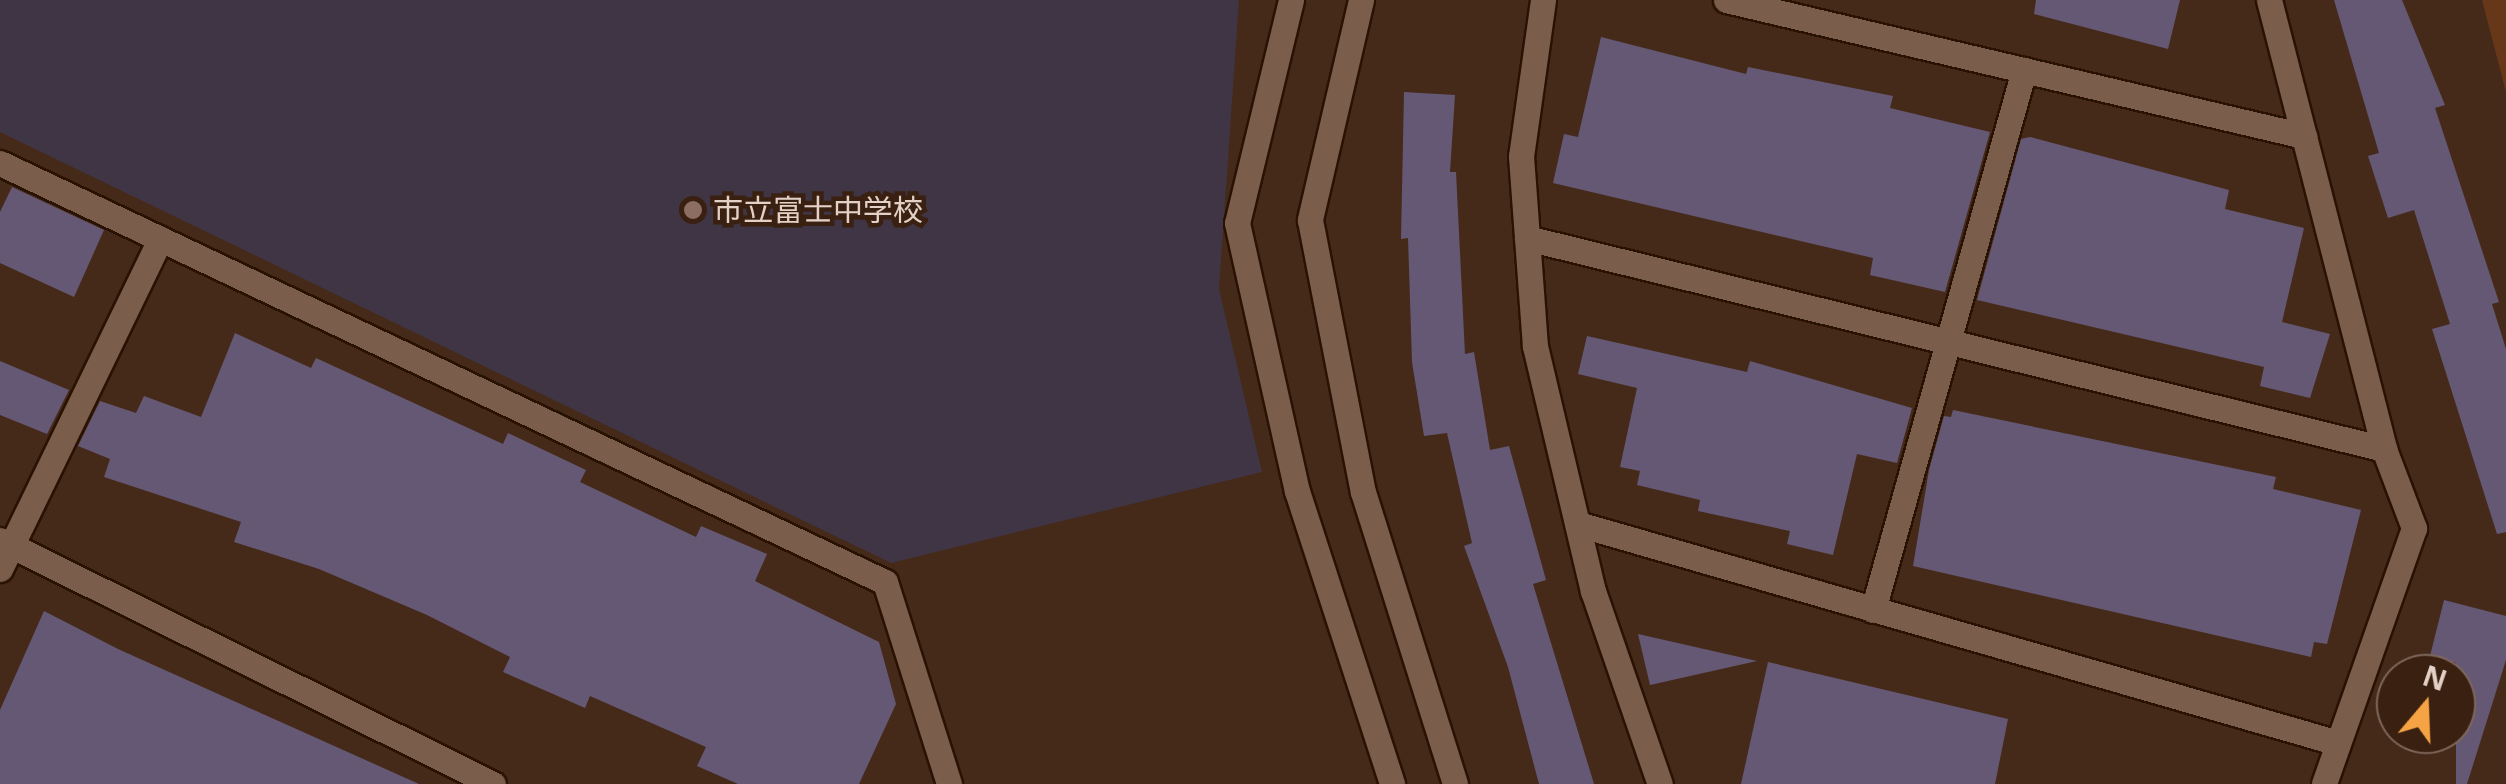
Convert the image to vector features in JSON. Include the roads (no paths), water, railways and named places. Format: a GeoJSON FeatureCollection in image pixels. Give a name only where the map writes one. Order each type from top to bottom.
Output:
{"type":"FeatureCollection","features":[{"type":"Feature","properties":{"kind":"street"},"geometry":{"type":"LineString","coordinates":[[1292,0],[1238,224],[1296,491],[1392,784]]}},
{"type":"Feature","properties":{"kind":"street"},"geometry":{"type":"LineString","coordinates":[[1362,0],[1310,220],[1363,492],[1454,784]]}},
{"type":"Feature","properties":{"kind":"street"},"geometry":{"type":"LineString","coordinates":[[1543,0],[1521,156],[1535,346],[1593,591],[1660,784]]}},
{"type":"Feature","properties":{"kind":"street"},"geometry":{"type":"LineString","coordinates":[[1726,0],[2304,136]]}},
{"type":"Feature","properties":{"kind":"street"},"geometry":{"type":"LineString","coordinates":[[2269,0],[2384,449],[2414,528],[2324,784]]}},
{"type":"Feature","properties":{"kind":"street"},"geometry":{"type":"LineString","coordinates":[[1872,610],[2024,70]]}},
{"type":"Feature","properties":{"kind":"street"},"geometry":{"type":"LineString","coordinates":[[0,163],[885,582],[950,784]]}},
{"type":"Feature","properties":{"kind":"street"},"geometry":{"type":"LineString","coordinates":[[1527,238],[2384,449]]}},
{"type":"Feature","properties":{"kind":"street"},"geometry":{"type":"LineString","coordinates":[[160,239],[4,551],[493,784]]}},
{"type":"Feature","properties":{"kind":"street"},"geometry":{"type":"LineString","coordinates":[[1578,524],[2338,743]]}},
{"type":"Feature","properties":{"kind":"place","name":"市立富士中学校"},"geometry":{"type":"Point","coordinates":[693,210]}}]}
